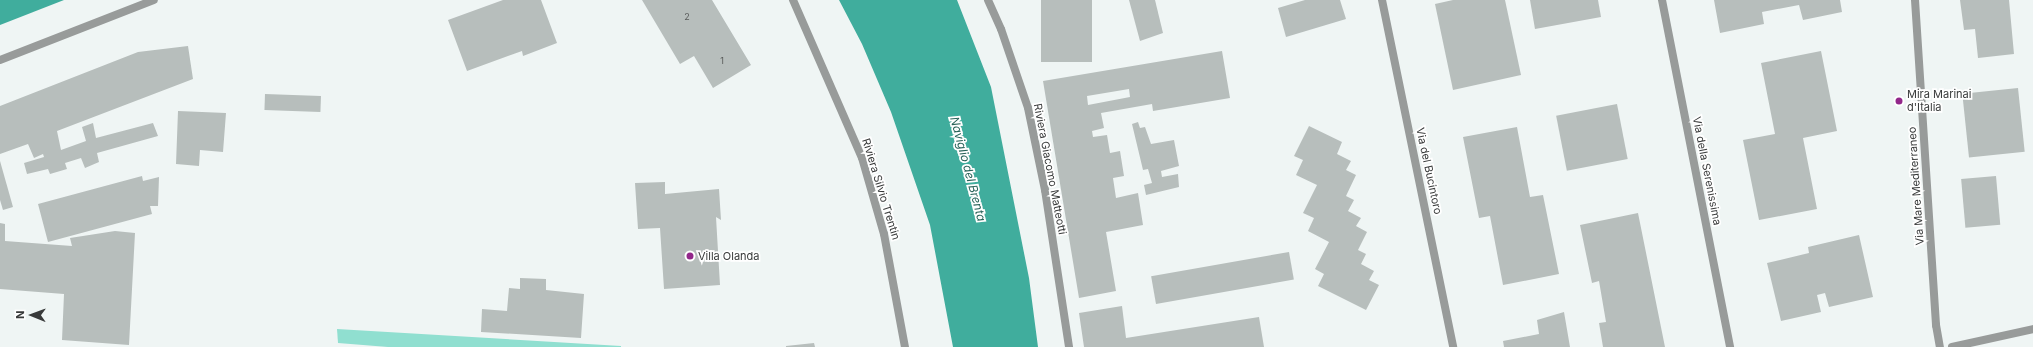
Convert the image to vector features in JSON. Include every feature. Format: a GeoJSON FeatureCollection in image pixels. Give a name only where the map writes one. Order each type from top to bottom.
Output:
{"type":"FeatureCollection","features":[{"type":"Feature","properties":{"kind":"street"},"geometry":{"type":"LineString","coordinates":[[0,60],[154,0]]}},
{"type":"Feature","properties":{"kind":"street","name":"Riviera Silvio Trentin"},"geometry":{"type":"LineString","coordinates":[[793,0],[832,84],[862,158],[884,234],[905,347]]}},
{"type":"Feature","properties":{"kind":"street","name":"Riviera Giacomo Matteotti"},"geometry":{"type":"LineString","coordinates":[[988,0],[1001,29],[1028,108],[1045,190],[1069,347]]}},
{"type":"Feature","properties":{"kind":"street","name":"Via del Bucintoro"},"geometry":{"type":"LineString","coordinates":[[1382,0],[1453,347]]}},
{"type":"Feature","properties":{"kind":"street","name":"Via della Serenissima"},"geometry":{"type":"LineString","coordinates":[[1662,0],[1730,347]]}},
{"type":"Feature","properties":{"kind":"street","name":"Via Mare Mediterraneo"},"geometry":{"type":"LineString","coordinates":[[1915,0],[1936,325],[1940,347]]}},
{"type":"Feature","properties":{"kind":"street"},"geometry":{"type":"LineString","coordinates":[[1952,347],[1963,346],[2033,329]]}},
{"type":"Feature","properties":{"kind":"shaded area"},"geometry":{"type":"Polygon","coordinates":[[[337,329],[621,347],[388,347],[338,343],[337,329]]]}},
{"type":"Feature","properties":{"kind":"water"},"geometry":{"type":"Polygon","coordinates":[[[0,0],[64,0],[0,25],[0,0]]]}},
{"type":"Feature","properties":{"kind":"water","name":"Naviglio del Brenta"},"geometry":{"type":"Polygon","coordinates":[[[839,0],[957,0],[991,87],[1029,278],[1038,347],[953,347],[930,225],[891,112],[862,44],[839,0]]]}},
{"type":"Feature","properties":{"kind":"building"},"geometry":{"type":"Polygon","coordinates":[[[503,0],[541,0],[557,43],[523,56],[522,51],[467,71],[448,20],[503,0]]]}},
{"type":"Feature","properties":{"kind":"building"},"geometry":{"type":"Polygon","coordinates":[[[642,0],[712,0],[751,65],[713,88],[694,56],[680,64],[642,0]]]}},
{"type":"Feature","properties":{"kind":"building"},"geometry":{"type":"Polygon","coordinates":[[[1041,0],[1092,0],[1092,62],[1041,62],[1041,0]]]}},
{"type":"Feature","properties":{"kind":"building"},"geometry":{"type":"Polygon","coordinates":[[[1129,0],[1155,0],[1163,33],[1140,41],[1129,0]]]}},
{"type":"Feature","properties":{"kind":"building"},"geometry":{"type":"Polygon","coordinates":[[[1305,0],[1340,0],[1346,19],[1286,37],[1278,8],[1305,0]]]}},
{"type":"Feature","properties":{"kind":"building"},"geometry":{"type":"Polygon","coordinates":[[[1453,0],[1505,0],[1521,75],[1453,90],[1435,4],[1453,0]]]}},
{"type":"Feature","properties":{"kind":"building"},"geometry":{"type":"Polygon","coordinates":[[[1530,0],[1598,0],[1601,17],[1535,29],[1530,0]]]}},
{"type":"Feature","properties":{"kind":"building"},"geometry":{"type":"Polygon","coordinates":[[[1714,0],[1840,0],[1842,12],[1803,20],[1799,5],[1762,12],[1764,24],[1720,33],[1714,0]]]}},
{"type":"Feature","properties":{"kind":"building"},"geometry":{"type":"Polygon","coordinates":[[[1960,0],[2009,0],[2014,54],[1978,58],[1975,29],[1964,30],[1960,0]]]}},
{"type":"Feature","properties":{"kind":"building"},"geometry":{"type":"Polygon","coordinates":[[[188,46],[193,79],[57,131],[61,150],[86,141],[82,127],[93,123],[96,138],[153,123],[158,136],[97,153],[99,162],[85,168],[81,158],[65,163],[67,169],[50,174],[48,169],[27,174],[24,163],[44,157],[43,154],[34,158],[28,144],[0,154],[0,106],[138,52],[188,46]]]}},
{"type":"Feature","properties":{"kind":"building"},"geometry":{"type":"Polygon","coordinates":[[[1222,51],[1230,98],[1153,111],[1152,104],[1101,113],[1104,128],[1092,131],[1093,137],[1107,135],[1110,153],[1120,151],[1124,176],[1113,178],[1116,198],[1138,193],[1143,225],[1106,232],[1116,291],[1079,298],[1043,81],[1222,51]],[[1129,89],[1087,96],[1088,105],[1130,97],[1129,89]]]}},
{"type":"Feature","properties":{"kind":"building"},"geometry":{"type":"Polygon","coordinates":[[[1821,51],[1837,131],[1803,138],[1817,209],[1759,220],[1743,140],[1775,134],[1761,63],[1821,51]]]}},
{"type":"Feature","properties":{"kind":"building"},"geometry":{"type":"Polygon","coordinates":[[[2018,88],[2025,152],[1969,158],[1962,94],[2018,88]]]}},
{"type":"Feature","properties":{"kind":"building"},"geometry":{"type":"Polygon","coordinates":[[[265,94],[321,96],[320,112],[264,110],[265,94]]]}},
{"type":"Feature","properties":{"kind":"building"},"geometry":{"type":"Polygon","coordinates":[[[1617,104],[1628,159],[1567,171],[1556,116],[1617,104]]]}},
{"type":"Feature","properties":{"kind":"building"},"geometry":{"type":"Polygon","coordinates":[[[178,111],[226,113],[223,152],[200,150],[199,166],[176,164],[178,111]]]}},
{"type":"Feature","properties":{"kind":"building"},"geometry":{"type":"Polygon","coordinates":[[[1138,122],[1140,128],[1145,127],[1151,144],[1174,140],[1179,166],[1161,171],[1162,177],[1178,174],[1179,187],[1146,195],[1144,185],[1152,183],[1148,169],[1143,170],[1132,124],[1138,122]]]}},
{"type":"Feature","properties":{"kind":"building"},"geometry":{"type":"Polygon","coordinates":[[[1309,126],[1342,142],[1337,154],[1351,161],[1346,170],[1356,175],[1346,196],[1354,200],[1348,211],[1361,218],[1356,226],[1367,232],[1358,250],[1366,254],[1361,264],[1374,271],[1369,280],[1379,285],[1366,310],[1318,286],[1324,274],[1315,269],[1329,242],[1308,231],[1314,218],[1303,213],[1317,185],[1296,175],[1303,160],[1294,156],[1309,126]]]}},
{"type":"Feature","properties":{"kind":"building"},"geometry":{"type":"Polygon","coordinates":[[[1517,127],[1530,197],[1543,195],[1559,274],[1503,285],[1490,216],[1479,218],[1463,137],[1517,127]]]}},
{"type":"Feature","properties":{"kind":"building"},"geometry":{"type":"Polygon","coordinates":[[[0,161],[13,207],[3,210],[0,200],[0,161]]]}},
{"type":"Feature","properties":{"kind":"building"},"geometry":{"type":"Polygon","coordinates":[[[142,176],[143,181],[159,177],[158,206],[150,206],[152,214],[48,242],[38,204],[142,176]]]}},
{"type":"Feature","properties":{"kind":"building"},"geometry":{"type":"Polygon","coordinates":[[[1996,176],[2000,225],[1965,228],[1961,179],[1996,176]]]}},
{"type":"Feature","properties":{"kind":"building","name":"Villa Olanda"},"geometry":{"type":"Polygon","coordinates":[[[665,182],[665,194],[719,189],[721,220],[716,217],[720,285],[664,289],[660,228],[638,229],[635,183],[665,182]]]}},
{"type":"Feature","properties":{"kind":"building"},"geometry":{"type":"Polygon","coordinates":[[[1638,213],[1665,347],[1603,347],[1599,323],[1606,322],[1599,281],[1592,283],[1580,225],[1638,213]]]}},
{"type":"Feature","properties":{"kind":"building"},"geometry":{"type":"Polygon","coordinates":[[[0,223],[5,224],[5,241],[72,246],[70,238],[115,231],[135,233],[129,345],[62,340],[64,294],[0,289],[0,223]]]}},
{"type":"Feature","properties":{"kind":"building"},"geometry":{"type":"Polygon","coordinates":[[[1859,235],[1873,297],[1829,307],[1825,293],[1817,295],[1821,312],[1781,321],[1767,263],[1809,253],[1808,247],[1859,235]]]}},
{"type":"Feature","properties":{"kind":"building"},"geometry":{"type":"Polygon","coordinates":[[[1289,252],[1294,280],[1156,304],[1151,276],[1289,252]]]}},
{"type":"Feature","properties":{"kind":"building"},"geometry":{"type":"Polygon","coordinates":[[[520,278],[546,279],[546,290],[584,294],[581,338],[481,332],[482,309],[507,311],[509,288],[520,289],[520,278]]]}},
{"type":"Feature","properties":{"kind":"building"},"geometry":{"type":"Polygon","coordinates":[[[1122,306],[1126,338],[1259,317],[1264,347],[1084,347],[1079,313],[1122,306]]]}},
{"type":"Feature","properties":{"kind":"building"},"geometry":{"type":"Polygon","coordinates":[[[1564,312],[1570,347],[1504,347],[1503,341],[1539,334],[1537,320],[1564,312]]]}},
{"type":"Feature","properties":{"kind":"building"},"geometry":{"type":"Polygon","coordinates":[[[814,343],[815,347],[786,347],[786,346],[814,343]]]}},
{"type":"Feature","properties":{"kind":"place","name":"Mira Marinai d'Italia"},"geometry":{"type":"Point","coordinates":[1899,101]}},
{"type":"Feature","properties":{"kind":"place","name":"Villa Olanda"},"geometry":{"type":"Point","coordinates":[690,256]}}]}
